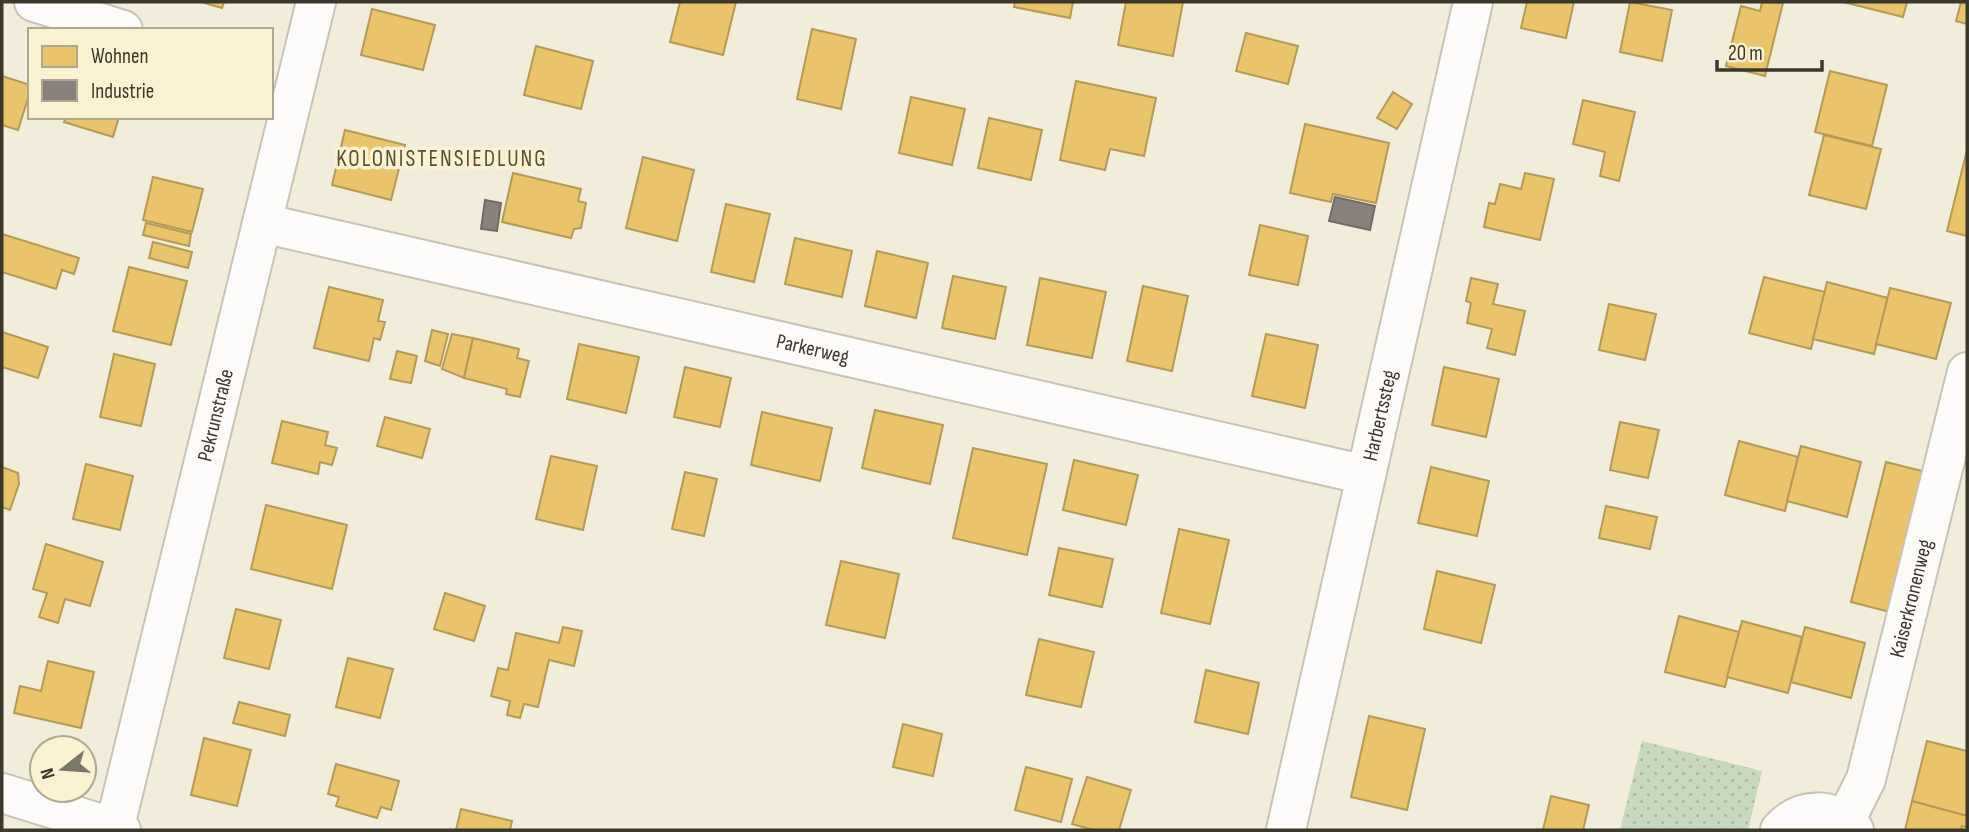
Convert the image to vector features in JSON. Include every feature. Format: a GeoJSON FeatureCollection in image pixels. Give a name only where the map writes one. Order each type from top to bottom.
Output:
{"type":"FeatureCollection","features":[{"type":"Feature","properties":{"kind":"street"},"geometry":{"type":"LineString","coordinates":[[34,2],[117,28]]}},
{"type":"Feature","properties":{"kind":"street","name":"Pekrunstraße"},"geometry":{"type":"LineString","coordinates":[[116,830],[262,223],[284,80],[316,2]]}},
{"type":"Feature","properties":{"kind":"street","name":"Harbertssteg"},"geometry":{"type":"LineString","coordinates":[[1286,830],[1473,2]]}},
{"type":"Feature","properties":{"kind":"street","name":"Parkerweg"},"geometry":{"type":"LineString","coordinates":[[262,223],[1366,475]]}},
{"type":"Feature","properties":{"kind":"street","name":"Kaiserkronenweg"},"geometry":{"type":"LineString","coordinates":[[1780,830],[1794,817],[1811,811],[1829,813],[1849,825],[1866,779],[1967,372]]}},
{"type":"Feature","properties":{"kind":"street"},"geometry":{"type":"LineString","coordinates":[[2,793],[116,830]]}},
{"type":"Feature","properties":{"kind":"green space"},"geometry":{"type":"Polygon","coordinates":[[[1642,741],[1762,771],[1748,830],[1620,830],[1642,741]]]}},
{"type":"Feature","properties":{"kind":"building: Wohnen"},"geometry":{"type":"Polygon","coordinates":[[[201,2],[224,2],[222,8],[201,2]]]}},
{"type":"Feature","properties":{"kind":"building: Wohnen"},"geometry":{"type":"Polygon","coordinates":[[[680,2],[736,2],[723,55],[670,42],[680,2]]]}},
{"type":"Feature","properties":{"kind":"building: Wohnen"},"geometry":{"type":"Polygon","coordinates":[[[1015,2],[1073,2],[1070,18],[1014,7],[1015,2]]]}},
{"type":"Feature","properties":{"kind":"building: Wohnen"},"geometry":{"type":"Polygon","coordinates":[[[1126,2],[1183,2],[1173,56],[1118,45],[1126,2]]]}},
{"type":"Feature","properties":{"kind":"building: Wohnen"},"geometry":{"type":"Polygon","coordinates":[[[1527,2],[1574,2],[1566,38],[1521,28],[1527,2]]]}},
{"type":"Feature","properties":{"kind":"building: Wohnen"},"geometry":{"type":"Polygon","coordinates":[[[1630,2],[1672,10],[1662,61],[1620,52],[1630,2]]]}},
{"type":"Feature","properties":{"kind":"building: Wohnen"},"geometry":{"type":"Polygon","coordinates":[[[1762,2],[1783,3],[1765,76],[1726,66],[1741,6],[1760,11],[1762,2]]]}},
{"type":"Feature","properties":{"kind":"building: Wohnen"},"geometry":{"type":"Polygon","coordinates":[[[1843,2],[1907,2],[1903,17],[1843,2]]]}},
{"type":"Feature","properties":{"kind":"building: Wohnen"},"geometry":{"type":"Polygon","coordinates":[[[1961,2],[1967,2],[1967,24],[1956,21],[1961,2]]]}},
{"type":"Feature","properties":{"kind":"building: Wohnen"},"geometry":{"type":"Polygon","coordinates":[[[372,9],[435,25],[423,70],[361,55],[372,9]]]}},
{"type":"Feature","properties":{"kind":"building: Wohnen"},"geometry":{"type":"Polygon","coordinates":[[[812,29],[856,39],[841,109],[797,99],[812,29]]]}},
{"type":"Feature","properties":{"kind":"building: Wohnen"},"geometry":{"type":"Polygon","coordinates":[[[1246,33],[1298,46],[1288,84],[1236,71],[1246,33]]]}},
{"type":"Feature","properties":{"kind":"building: Wohnen"},"geometry":{"type":"Polygon","coordinates":[[[536,46],[593,61],[581,109],[524,95],[536,46]]]}},
{"type":"Feature","properties":{"kind":"building: Wohnen"},"geometry":{"type":"Polygon","coordinates":[[[1830,71],[1887,85],[1872,146],[1815,132],[1830,71]]]}},
{"type":"Feature","properties":{"kind":"building: Wohnen"},"geometry":{"type":"Polygon","coordinates":[[[2,76],[28,84],[28,98],[18,130],[2,125],[2,76]]]}},
{"type":"Feature","properties":{"kind":"building: Wohnen"},"geometry":{"type":"Polygon","coordinates":[[[1076,81],[1156,98],[1144,156],[1110,149],[1105,170],[1060,160],[1076,81]]]}},
{"type":"Feature","properties":{"kind":"building: Wohnen"},"geometry":{"type":"Polygon","coordinates":[[[1393,92],[1412,104],[1397,129],[1377,118],[1393,92]]]}},
{"type":"Feature","properties":{"kind":"building: Wohnen"},"geometry":{"type":"Polygon","coordinates":[[[911,97],[965,109],[952,165],[899,153],[911,97]]]}},
{"type":"Feature","properties":{"kind":"building: Wohnen"},"geometry":{"type":"Polygon","coordinates":[[[1583,100],[1635,112],[1619,181],[1600,176],[1605,152],[1573,144],[1583,100]]]}},
{"type":"Feature","properties":{"kind":"building: Wohnen"},"geometry":{"type":"Polygon","coordinates":[[[989,118],[1042,130],[1031,180],[978,168],[989,118]]]}},
{"type":"Feature","properties":{"kind":"building: Wohnen"},"geometry":{"type":"Polygon","coordinates":[[[65,119],[118,119],[113,137],[64,122],[65,119]]]}},
{"type":"Feature","properties":{"kind":"building: Wohnen"},"geometry":{"type":"Polygon","coordinates":[[[1305,124],[1389,143],[1376,203],[1333,194],[1331,202],[1290,193],[1305,124]]]}},
{"type":"Feature","properties":{"kind":"building: Wohnen"},"geometry":{"type":"Polygon","coordinates":[[[345,130],[405,145],[391,200],[332,185],[345,130]]]}},
{"type":"Feature","properties":{"kind":"building: Wohnen"},"geometry":{"type":"Polygon","coordinates":[[[1824,135],[1881,149],[1866,209],[1809,195],[1824,135]]]}},
{"type":"Feature","properties":{"kind":"building: Wohnen"},"geometry":{"type":"Polygon","coordinates":[[[1967,150],[1967,236],[1947,231],[1967,150]]]}},
{"type":"Feature","properties":{"kind":"building: Wohnen"},"geometry":{"type":"Polygon","coordinates":[[[643,157],[694,170],[677,241],[626,228],[643,157]]]}},
{"type":"Feature","properties":{"kind":"building: Wohnen"},"geometry":{"type":"Polygon","coordinates":[[[513,173],[581,189],[578,201],[586,203],[581,228],[574,229],[571,238],[502,222],[513,173]]]}},
{"type":"Feature","properties":{"kind":"building: Wohnen"},"geometry":{"type":"Polygon","coordinates":[[[1525,173],[1554,179],[1540,240],[1484,227],[1489,203],[1495,204],[1500,184],[1521,189],[1525,173]]]}},
{"type":"Feature","properties":{"kind":"building: Wohnen"},"geometry":{"type":"Polygon","coordinates":[[[153,177],[203,189],[192,232],[143,220],[153,177]]]}},
{"type":"Feature","properties":{"kind":"building: Wohnen"},"geometry":{"type":"Polygon","coordinates":[[[726,204],[770,214],[754,282],[711,272],[726,204]]]}},
{"type":"Feature","properties":{"kind":"building: Wohnen"},"geometry":{"type":"Polygon","coordinates":[[[146,223],[191,234],[189,246],[143,235],[146,223]]]}},
{"type":"Feature","properties":{"kind":"building: Wohnen"},"geometry":{"type":"Polygon","coordinates":[[[1260,225],[1308,236],[1298,285],[1249,275],[1260,225]]]}},
{"type":"Feature","properties":{"kind":"building: Wohnen"},"geometry":{"type":"Polygon","coordinates":[[[2,234],[79,258],[74,274],[62,270],[56,289],[2,272],[2,234]]]}},
{"type":"Feature","properties":{"kind":"building: Wohnen"},"geometry":{"type":"Polygon","coordinates":[[[795,238],[852,251],[842,297],[785,284],[795,238]]]}},
{"type":"Feature","properties":{"kind":"building: Wohnen"},"geometry":{"type":"Polygon","coordinates":[[[153,242],[192,252],[188,268],[149,258],[153,242]]]}},
{"type":"Feature","properties":{"kind":"building: Wohnen"},"geometry":{"type":"Polygon","coordinates":[[[877,251],[928,263],[916,318],[865,306],[877,251]]]}},
{"type":"Feature","properties":{"kind":"building: Wohnen"},"geometry":{"type":"Polygon","coordinates":[[[129,267],[187,281],[171,345],[113,331],[129,267]]]}},
{"type":"Feature","properties":{"kind":"building: Wohnen"},"geometry":{"type":"Polygon","coordinates":[[[953,276],[1006,287],[995,339],[942,328],[953,276]]]}},
{"type":"Feature","properties":{"kind":"building: Wohnen"},"geometry":{"type":"Polygon","coordinates":[[[1764,277],[1825,292],[1811,349],[1749,333],[1764,277]]]}},
{"type":"Feature","properties":{"kind":"building: Wohnen"},"geometry":{"type":"Polygon","coordinates":[[[1040,278],[1106,292],[1092,358],[1027,345],[1040,278]]]}},
{"type":"Feature","properties":{"kind":"building: Wohnen"},"geometry":{"type":"Polygon","coordinates":[[[1471,278],[1498,284],[1493,304],[1525,311],[1515,355],[1487,348],[1492,329],[1467,323],[1471,303],[1466,301],[1471,278]]]}},
{"type":"Feature","properties":{"kind":"building: Wohnen"},"geometry":{"type":"Polygon","coordinates":[[[1827,282],[1888,298],[1874,354],[1813,339],[1827,282]]]}},
{"type":"Feature","properties":{"kind":"building: Wohnen"},"geometry":{"type":"Polygon","coordinates":[[[1143,286],[1188,296],[1172,371],[1127,361],[1143,286]]]}},
{"type":"Feature","properties":{"kind":"building: Wohnen"},"geometry":{"type":"Polygon","coordinates":[[[329,287],[383,300],[378,321],[385,322],[380,340],[374,338],[369,361],[314,348],[329,287]]]}},
{"type":"Feature","properties":{"kind":"building: Wohnen"},"geometry":{"type":"Polygon","coordinates":[[[1890,288],[1951,303],[1936,359],[1876,344],[1890,288]]]}},
{"type":"Feature","properties":{"kind":"building: Wohnen"},"geometry":{"type":"Polygon","coordinates":[[[1609,304],[1656,314],[1645,360],[1599,350],[1609,304]]]}},
{"type":"Feature","properties":{"kind":"building: Wohnen"},"geometry":{"type":"Polygon","coordinates":[[[432,330],[448,334],[440,366],[425,361],[432,330]]]}},
{"type":"Feature","properties":{"kind":"building: Wohnen"},"geometry":{"type":"Polygon","coordinates":[[[2,332],[48,347],[38,378],[2,367],[2,332]]]}},
{"type":"Feature","properties":{"kind":"building: Wohnen"},"geometry":{"type":"Polygon","coordinates":[[[452,334],[473,338],[464,378],[442,369],[452,334]]]}},
{"type":"Feature","properties":{"kind":"building: Wohnen"},"geometry":{"type":"Polygon","coordinates":[[[1266,334],[1318,345],[1305,408],[1252,396],[1266,334]]]}},
{"type":"Feature","properties":{"kind":"building: Wohnen"},"geometry":{"type":"Polygon","coordinates":[[[473,338],[519,349],[517,358],[529,361],[520,397],[506,394],[507,389],[464,378],[473,338]]]}},
{"type":"Feature","properties":{"kind":"building: Wohnen"},"geometry":{"type":"Polygon","coordinates":[[[579,344],[639,357],[626,413],[567,399],[579,344]]]}},
{"type":"Feature","properties":{"kind":"building: Wohnen"},"geometry":{"type":"Polygon","coordinates":[[[397,351],[417,356],[411,383],[390,379],[397,351]]]}},
{"type":"Feature","properties":{"kind":"building: Wohnen"},"geometry":{"type":"Polygon","coordinates":[[[114,354],[155,364],[141,426],[100,417],[114,354]]]}},
{"type":"Feature","properties":{"kind":"building: Wohnen"},"geometry":{"type":"Polygon","coordinates":[[[685,367],[731,378],[720,427],[674,417],[685,367]]]}},
{"type":"Feature","properties":{"kind":"building: Wohnen"},"geometry":{"type":"Polygon","coordinates":[[[1444,367],[1499,379],[1486,437],[1432,425],[1444,367]]]}},
{"type":"Feature","properties":{"kind":"building: Wohnen"},"geometry":{"type":"Polygon","coordinates":[[[875,410],[943,425],[930,484],[862,468],[875,410]]]}},
{"type":"Feature","properties":{"kind":"building: Wohnen"},"geometry":{"type":"Polygon","coordinates":[[[762,412],[832,428],[820,481],[751,465],[762,412]]]}},
{"type":"Feature","properties":{"kind":"building: Wohnen"},"geometry":{"type":"Polygon","coordinates":[[[385,417],[430,429],[422,458],[377,446],[385,417]]]}},
{"type":"Feature","properties":{"kind":"building: Wohnen"},"geometry":{"type":"Polygon","coordinates":[[[282,421],[328,432],[325,445],[337,448],[332,465],[320,462],[318,474],[272,463],[282,421]]]}},
{"type":"Feature","properties":{"kind":"building: Wohnen"},"geometry":{"type":"Polygon","coordinates":[[[1620,422],[1659,430],[1648,478],[1610,470],[1620,422]]]}},
{"type":"Feature","properties":{"kind":"building: Wohnen"},"geometry":{"type":"Polygon","coordinates":[[[1739,441],[1798,457],[1785,511],[1725,495],[1739,441]]]}},
{"type":"Feature","properties":{"kind":"building: Wohnen"},"geometry":{"type":"Polygon","coordinates":[[[1801,446],[1861,462],[1847,517],[1787,501],[1801,446]]]}},
{"type":"Feature","properties":{"kind":"building: Wohnen"},"geometry":{"type":"Polygon","coordinates":[[[973,448],[1047,464],[1027,555],[953,538],[973,448]]]}},
{"type":"Feature","properties":{"kind":"building: Wohnen"},"geometry":{"type":"Polygon","coordinates":[[[551,456],[597,466],[583,530],[536,519],[551,456]]]}},
{"type":"Feature","properties":{"kind":"building: Wohnen"},"geometry":{"type":"Polygon","coordinates":[[[1074,460],[1138,475],[1126,525],[1063,510],[1074,460]]]}},
{"type":"Feature","properties":{"kind":"building: Wohnen"},"geometry":{"type":"Polygon","coordinates":[[[1886,462],[1926,472],[1890,612],[1851,602],[1886,462]]]}},
{"type":"Feature","properties":{"kind":"building: Wohnen"},"geometry":{"type":"Polygon","coordinates":[[[86,464],[133,476],[120,530],[73,519],[86,464]]]}},
{"type":"Feature","properties":{"kind":"building: Wohnen"},"geometry":{"type":"Polygon","coordinates":[[[2,467],[18,473],[19,484],[10,510],[2,507],[2,467]]]}},
{"type":"Feature","properties":{"kind":"building: Wohnen"},"geometry":{"type":"Polygon","coordinates":[[[1431,467],[1489,481],[1477,536],[1418,523],[1431,467]]]}},
{"type":"Feature","properties":{"kind":"building: Wohnen"},"geometry":{"type":"Polygon","coordinates":[[[685,472],[717,479],[704,536],[672,529],[685,472]]]}},
{"type":"Feature","properties":{"kind":"building: Wohnen"},"geometry":{"type":"Polygon","coordinates":[[[266,505],[347,525],[332,589],[251,569],[266,505]]]}},
{"type":"Feature","properties":{"kind":"building: Wohnen"},"geometry":{"type":"Polygon","coordinates":[[[1606,506],[1657,517],[1650,549],[1599,538],[1606,506]]]}},
{"type":"Feature","properties":{"kind":"building: Wohnen"},"geometry":{"type":"Polygon","coordinates":[[[1179,529],[1229,540],[1210,624],[1161,613],[1179,529]]]}},
{"type":"Feature","properties":{"kind":"building: Wohnen"},"geometry":{"type":"Polygon","coordinates":[[[46,544],[103,562],[90,606],[65,599],[58,623],[39,617],[47,593],[33,589],[46,544]]]}},
{"type":"Feature","properties":{"kind":"building: Wohnen"},"geometry":{"type":"Polygon","coordinates":[[[1059,548],[1113,559],[1102,607],[1049,595],[1059,548]]]}},
{"type":"Feature","properties":{"kind":"building: Wohnen"},"geometry":{"type":"Polygon","coordinates":[[[841,561],[899,574],[885,638],[826,625],[841,561]]]}},
{"type":"Feature","properties":{"kind":"building: Wohnen"},"geometry":{"type":"Polygon","coordinates":[[[1437,571],[1495,585],[1481,643],[1424,629],[1437,571]]]}},
{"type":"Feature","properties":{"kind":"building: Wohnen"},"geometry":{"type":"Polygon","coordinates":[[[445,593],[485,606],[474,641],[434,629],[445,593]]]}},
{"type":"Feature","properties":{"kind":"building: Wohnen"},"geometry":{"type":"Polygon","coordinates":[[[236,609],[281,620],[269,669],[224,658],[236,609]]]}},
{"type":"Feature","properties":{"kind":"building: Wohnen"},"geometry":{"type":"Polygon","coordinates":[[[1679,616],[1739,632],[1725,687],[1665,672],[1679,616]]]}},
{"type":"Feature","properties":{"kind":"building: Wohnen"},"geometry":{"type":"Polygon","coordinates":[[[1742,621],[1802,637],[1788,693],[1727,677],[1742,621]]]}},
{"type":"Feature","properties":{"kind":"building: Wohnen"},"geometry":{"type":"Polygon","coordinates":[[[563,627],[582,631],[574,666],[549,660],[538,707],[524,704],[520,718],[507,715],[510,701],[491,696],[498,668],[508,670],[516,633],[559,643],[563,627]]]}},
{"type":"Feature","properties":{"kind":"building: Wohnen"},"geometry":{"type":"Polygon","coordinates":[[[1805,627],[1865,643],[1851,698],[1791,682],[1805,627]]]}},
{"type":"Feature","properties":{"kind":"building: Wohnen"},"geometry":{"type":"Polygon","coordinates":[[[1039,639],[1094,652],[1081,707],[1026,695],[1039,639]]]}},
{"type":"Feature","properties":{"kind":"building: Wohnen"},"geometry":{"type":"Polygon","coordinates":[[[348,658],[393,669],[380,718],[336,707],[348,658]]]}},
{"type":"Feature","properties":{"kind":"building: Wohnen"},"geometry":{"type":"Polygon","coordinates":[[[48,661],[94,672],[81,728],[14,713],[20,686],[41,691],[48,661]]]}},
{"type":"Feature","properties":{"kind":"building: Wohnen"},"geometry":{"type":"Polygon","coordinates":[[[1206,670],[1259,683],[1248,734],[1195,722],[1206,670]]]}},
{"type":"Feature","properties":{"kind":"building: Wohnen"},"geometry":{"type":"Polygon","coordinates":[[[239,702],[290,715],[285,736],[233,723],[239,702]]]}},
{"type":"Feature","properties":{"kind":"building: Wohnen"},"geometry":{"type":"Polygon","coordinates":[[[1369,716],[1425,729],[1407,810],[1351,797],[1369,716]]]}},
{"type":"Feature","properties":{"kind":"building: Wohnen"},"geometry":{"type":"Polygon","coordinates":[[[903,724],[942,734],[933,776],[893,767],[903,724]]]}},
{"type":"Feature","properties":{"kind":"building: Wohnen"},"geometry":{"type":"Polygon","coordinates":[[[204,738],[251,750],[237,806],[191,795],[204,738]]]}},
{"type":"Feature","properties":{"kind":"building: Wohnen"},"geometry":{"type":"Polygon","coordinates":[[[1927,741],[1967,751],[1967,816],[1912,801],[1927,741]]]}},
{"type":"Feature","properties":{"kind":"building: Wohnen"},"geometry":{"type":"Polygon","coordinates":[[[336,764],[399,781],[391,810],[381,807],[377,818],[336,806],[339,797],[328,794],[336,764]]]}},
{"type":"Feature","properties":{"kind":"building: Wohnen"},"geometry":{"type":"Polygon","coordinates":[[[1026,767],[1072,779],[1061,822],[1015,810],[1026,767]]]}},
{"type":"Feature","properties":{"kind":"building: Wohnen"},"geometry":{"type":"Polygon","coordinates":[[[1087,777],[1131,790],[1119,830],[1094,830],[1072,824],[1087,777]]]}},
{"type":"Feature","properties":{"kind":"building: Wohnen"},"geometry":{"type":"Polygon","coordinates":[[[1551,796],[1589,805],[1583,830],[1543,830],[1551,796]]]}},
{"type":"Feature","properties":{"kind":"building: Wohnen"},"geometry":{"type":"Polygon","coordinates":[[[1912,801],[1967,816],[1967,827],[1962,826],[1961,830],[1905,830],[1912,801]]]}},
{"type":"Feature","properties":{"kind":"building: Wohnen"},"geometry":{"type":"Polygon","coordinates":[[[461,809],[512,821],[510,830],[456,830],[461,809]]]}},
{"type":"Feature","properties":{"kind":"building: Industrie"},"geometry":{"type":"Polygon","coordinates":[[[1335,197],[1375,206],[1370,230],[1329,221],[1335,197]]]}},
{"type":"Feature","properties":{"kind":"building: Industrie"},"geometry":{"type":"Polygon","coordinates":[[[485,200],[501,203],[497,231],[481,229],[485,200]]]}},
{"type":"Feature","properties":{"kind":"district","name":"KOLONISTENSIEDLUNG"},"geometry":{"type":"Point","coordinates":[442,158]}}]}
